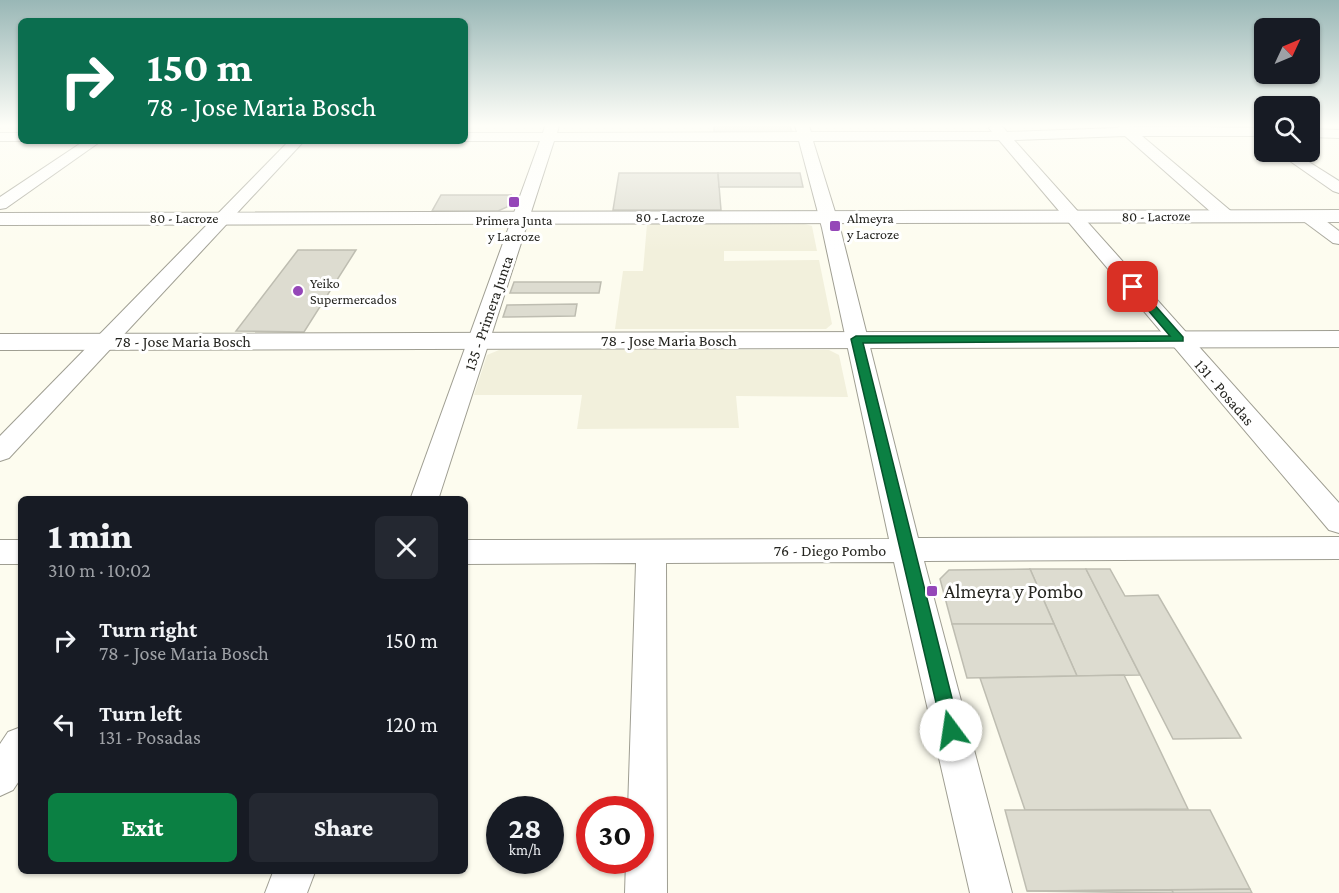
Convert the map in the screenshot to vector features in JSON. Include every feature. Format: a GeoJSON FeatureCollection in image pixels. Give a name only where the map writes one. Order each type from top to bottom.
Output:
{"type":"FeatureCollection","features":[{"type":"Feature","properties":{"kind":"street"},"geometry":{"type":"LineString","coordinates":[[0,204],[54,168]]}},
{"type":"Feature","properties":{"kind":"street"},"geometry":{"type":"LineString","coordinates":[[0,452],[272,168]]}},
{"type":"Feature","properties":{"kind":"street","name":"135 - Primera Junta"},"geometry":{"type":"LineString","coordinates":[[425,496],[538,168]]}},
{"type":"Feature","properties":{"kind":"street"},"geometry":{"type":"LineString","coordinates":[[814,168],[991,893]]}},
{"type":"Feature","properties":{"kind":"street","name":"131 - Posadas"},"geometry":{"type":"LineString","coordinates":[[1030,168],[1339,522]]}},
{"type":"Feature","properties":{"kind":"street"},"geometry":{"type":"LineString","coordinates":[[1170,168],[1226,216]]}},
{"type":"Feature","properties":{"kind":"street"},"geometry":{"type":"LineString","coordinates":[[1308,168],[1339,188]]}},
{"type":"Feature","properties":{"kind":"street"},"geometry":{"type":"LineString","coordinates":[[1308,216],[1339,239]]}},
{"type":"Feature","properties":{"kind":"street","name":"80 - Lacroze"},"geometry":{"type":"LineString","coordinates":[[0,219],[1339,216]]}},
{"type":"Feature","properties":{"kind":"street","name":"78 - Jose Maria Bosch"},"geometry":{"type":"LineString","coordinates":[[0,342],[1339,339]]}},
{"type":"Feature","properties":{"kind":"street","name":"76 - Diego Pombo"},"geometry":{"type":"LineString","coordinates":[[468,552],[1339,548]]}},
{"type":"Feature","properties":{"kind":"street"},"geometry":{"type":"LineString","coordinates":[[0,552],[18,552]]}},
{"type":"Feature","properties":{"kind":"street"},"geometry":{"type":"LineString","coordinates":[[646,893],[651,552]]}},
{"type":"Feature","properties":{"kind":"street"},"geometry":{"type":"LineString","coordinates":[[0,777],[18,750]]}},
{"type":"Feature","properties":{"kind":"street"},"geometry":{"type":"LineString","coordinates":[[286,893],[293,874]]}},
{"type":"Feature","properties":{"kind":"shaded area"},"geometry":{"type":"Polygon","coordinates":[[[647,224],[805,224],[812,226],[817,251],[724,251],[724,261],[819,260],[832,324],[826,329],[615,329],[623,271],[643,271],[647,224]]]}},
{"type":"Feature","properties":{"kind":"shaded area"},"geometry":{"type":"Polygon","coordinates":[[[499,350],[829,350],[839,355],[848,397],[736,396],[739,428],[577,429],[582,395],[474,395],[487,355],[499,350]]]}},
{"type":"Feature","properties":{"kind":"building"},"geometry":{"type":"Polygon","coordinates":[[[619,173],[718,173],[721,210],[613,210],[619,173]]]}},
{"type":"Feature","properties":{"kind":"building"},"geometry":{"type":"Polygon","coordinates":[[[718,173],[800,173],[803,187],[719,187],[718,173]]]}},
{"type":"Feature","properties":{"kind":"building"},"geometry":{"type":"Polygon","coordinates":[[[441,195],[511,195],[507,207],[498,211],[432,211],[441,195]]]}},
{"type":"Feature","properties":{"kind":"building","name":"Yeiko Supermercados"},"geometry":{"type":"Polygon","coordinates":[[[298,250],[356,250],[304,332],[236,331],[298,250]]]}},
{"type":"Feature","properties":{"kind":"building"},"geometry":{"type":"Polygon","coordinates":[[[514,282],[601,282],[599,293],[510,293],[514,282]]]}},
{"type":"Feature","properties":{"kind":"building"},"geometry":{"type":"Polygon","coordinates":[[[577,304],[575,316],[503,317],[507,305],[577,304]]]}},
{"type":"Feature","properties":{"kind":"building"},"geometry":{"type":"Polygon","coordinates":[[[1030,569],[1086,569],[1140,675],[1077,676],[1030,569]]]}},
{"type":"Feature","properties":{"kind":"building"},"geometry":{"type":"Polygon","coordinates":[[[1030,569],[1054,624],[952,624],[940,579],[949,570],[1030,569]]]}},
{"type":"Feature","properties":{"kind":"building"},"geometry":{"type":"Polygon","coordinates":[[[1086,569],[1110,569],[1125,596],[1158,595],[1241,738],[1173,739],[1086,569]]]}},
{"type":"Feature","properties":{"kind":"building"},"geometry":{"type":"Polygon","coordinates":[[[952,624],[1054,624],[1077,676],[967,678],[952,624]]]}},
{"type":"Feature","properties":{"kind":"building"},"geometry":{"type":"Polygon","coordinates":[[[1124,675],[1188,809],[1025,810],[980,678],[1124,675]]]}},
{"type":"Feature","properties":{"kind":"building"},"geometry":{"type":"Polygon","coordinates":[[[1005,810],[1210,810],[1250,889],[1027,891],[1005,810]]]}},
{"type":"Feature","properties":{"kind":"building"},"geometry":{"type":"Polygon","coordinates":[[[1250,889],[1252,893],[1173,893],[1172,890],[1250,889]]]}},
{"type":"Feature","properties":{"kind":"building"},"geometry":{"type":"Polygon","coordinates":[[[1172,890],[1173,893],[1027,891],[1172,890]]]}},
{"type":"Feature","properties":{"kind":"place","name":"Primera Junta y Lacroze"},"geometry":{"type":"Point","coordinates":[514,202]}},
{"type":"Feature","properties":{"kind":"place","name":"Almeyra y Lacroze"},"geometry":{"type":"Point","coordinates":[835,226]}},
{"type":"Feature","properties":{"kind":"place","name":"Yeiko Supermercados"},"geometry":{"type":"Point","coordinates":[298,291]}},
{"type":"Feature","properties":{"kind":"place","name":"Almeyra y Pombo"},"geometry":{"type":"Point","coordinates":[932,591]}},
{"type":"Feature","properties":{"kind":"route"},"geometry":{"type":"LineString","coordinates":[[951,730],[856,339],[1179,339],[1133,287]]}}]}
